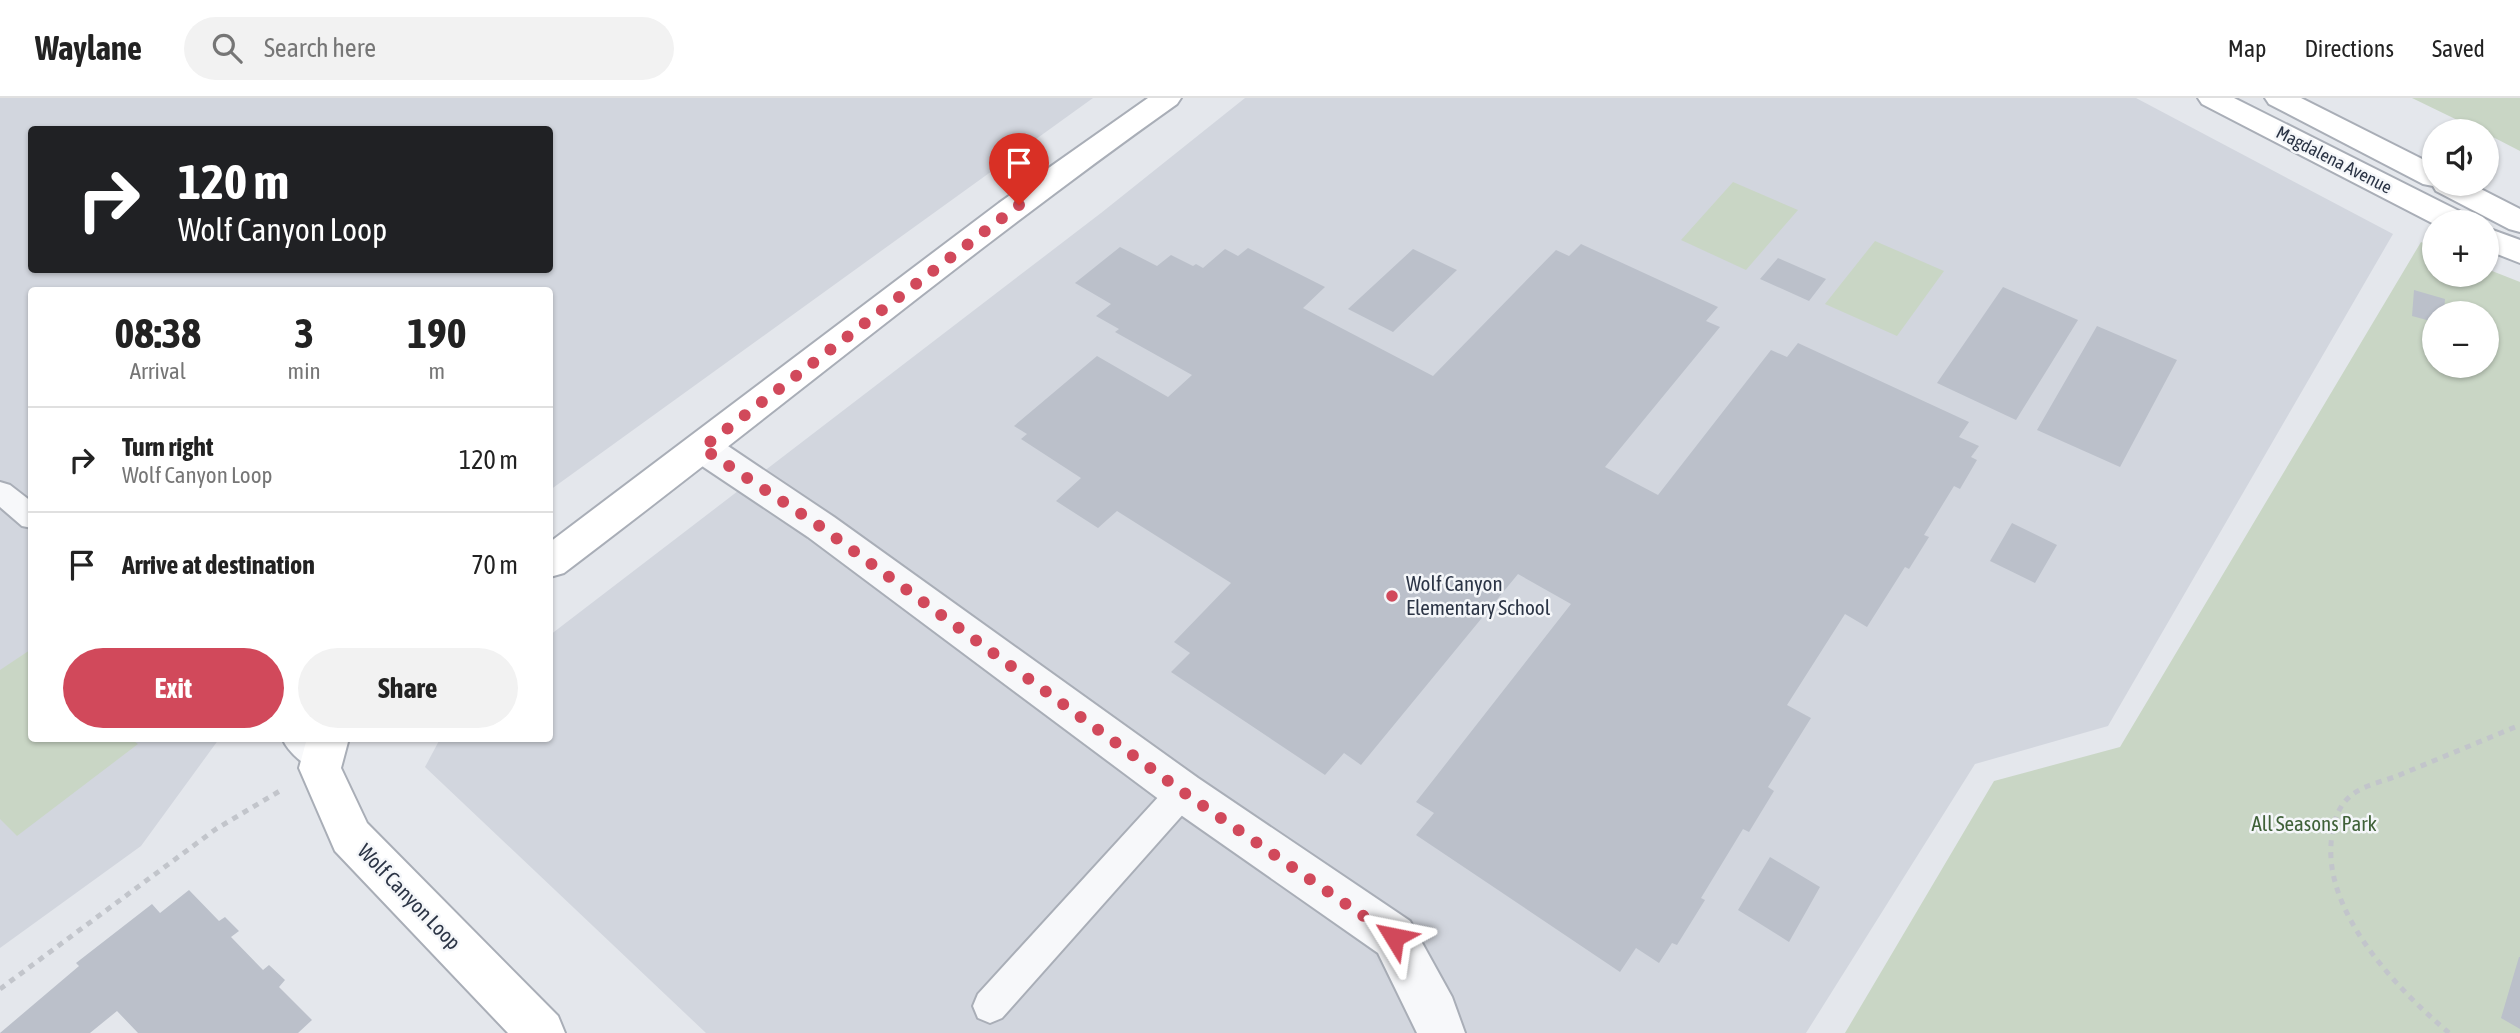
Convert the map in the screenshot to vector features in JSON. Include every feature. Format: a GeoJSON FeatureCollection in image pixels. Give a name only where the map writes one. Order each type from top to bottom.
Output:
{"type":"FeatureCollection","features":[{"type":"Feature","properties":{"kind":"street"},"geometry":{"type":"LineString","coordinates":[[553,560],[1082,156],[1167,98]]}},
{"type":"Feature","properties":{"kind":"street","name":"Magdalena Avenue"},"geometry":{"type":"LineString","coordinates":[[2212,98],[2432,210]]}},
{"type":"Feature","properties":{"kind":"street","name":"Magdalena Avenue"},"geometry":{"type":"LineString","coordinates":[[2279,98],[2422,171]]}},
{"type":"Feature","properties":{"kind":"street"},"geometry":{"type":"LineString","coordinates":[[2470,196],[2520,222]]}},
{"type":"Feature","properties":{"kind":"street"},"geometry":{"type":"LineString","coordinates":[[2499,243],[2520,252]]}},
{"type":"Feature","properties":{"kind":"street"},"geometry":{"type":"LineString","coordinates":[[702,448],[821,527],[1183,792],[1394,937],[1441,1033]]}},
{"type":"Feature","properties":{"kind":"street","name":"Wolf Canyon Loop"},"geometry":{"type":"LineString","coordinates":[[317,751],[351,837],[541,1033]]}},
{"type":"Feature","properties":{"kind":"lane"},"geometry":{"type":"LineString","coordinates":[[0,492],[28,515]]}},
{"type":"Feature","properties":{"kind":"lane"},"geometry":{"type":"LineString","coordinates":[[990,1006],[1183,792]]}},
{"type":"Feature","properties":{"kind":"path"},"geometry":{"type":"LineString","coordinates":[[2449,1033],[2426,1015],[2381,964],[2344,909],[2334,876],[2329,839],[2335,817],[2353,794],[2520,725]]}},
{"type":"Feature","properties":{"kind":"path"},"geometry":{"type":"LineString","coordinates":[[0,989],[317,751]]}},
{"type":"Feature","properties":{"kind":"shaded area"},"geometry":{"type":"Polygon","coordinates":[[[0,98],[1093,98],[553,488],[553,287],[28,287],[28,742],[217,742],[141,846],[0,948],[0,98]]]}},
{"type":"Feature","properties":{"kind":"shaded area","name":"Wolf Canyon Elementary School"},"geometry":{"type":"Polygon","coordinates":[[[1245,98],[2136,98],[2393,234],[2108,726],[1975,764],[1806,1033],[706,1033],[425,767],[438,742],[553,742],[553,633],[1101,213],[1245,98]]]}},
{"type":"Feature","properties":{"kind":"green space"},"geometry":{"type":"Polygon","coordinates":[[[2412,98],[2520,98],[2520,151],[2499,140],[2499,119],[2455,119],[2412,98]]]}},
{"type":"Feature","properties":{"kind":"green space"},"geometry":{"type":"Polygon","coordinates":[[[1733,182],[1798,210],[1746,270],[1681,240],[1733,182]]]}},
{"type":"Feature","properties":{"kind":"green space"},"geometry":{"type":"Polygon","coordinates":[[[1875,241],[1944,271],[1897,336],[1825,304],[1875,241]]]}},
{"type":"Feature","properties":{"kind":"green space","name":"All Seasons Park"},"geometry":{"type":"Polygon","coordinates":[[[2421,242],[2422,287],[2499,287],[2499,274],[2520,282],[2520,1033],[1845,1033],[1994,781],[2120,747],[2421,242]]]}},
{"type":"Feature","properties":{"kind":"green space"},"geometry":{"type":"Polygon","coordinates":[[[28,651],[28,742],[138,744],[17,836],[0,819],[0,670],[28,651]]]}},
{"type":"Feature","properties":{"kind":"building"},"geometry":{"type":"Polygon","coordinates":[[[1581,244],[1718,307],[1706,321],[1720,327],[1605,467],[1658,495],[1771,350],[1787,357],[1798,343],[1969,422],[1959,437],[1979,446],[1971,457],[1977,460],[1960,489],[1954,486],[1924,535],[1929,537],[1909,569],[1905,567],[1867,627],[1845,614],[1787,705],[1811,718],[1768,787],[1774,791],[1749,832],[1743,829],[1701,898],[1705,900],[1677,945],[1672,943],[1659,963],[1636,948],[1620,972],[1416,835],[1434,813],[1416,802],[1571,604],[1518,574],[1361,765],[1344,753],[1325,775],[1171,672],[1190,653],[1174,642],[1231,583],[1117,511],[1098,528],[1056,501],[1081,478],[1021,439],[1027,434],[1014,426],[1097,356],[1168,397],[1192,375],[1115,332],[1119,329],[1096,316],[1111,304],[1075,283],[1120,247],[1157,266],[1171,255],[1203,268],[1225,249],[1238,256],[1248,248],[1325,287],[1303,308],[1433,376],[1556,250],[1569,256],[1581,244]]]}},
{"type":"Feature","properties":{"kind":"building"},"geometry":{"type":"Polygon","coordinates":[[[1413,249],[1457,270],[1393,332],[1348,309],[1413,249]]]}},
{"type":"Feature","properties":{"kind":"building"},"geometry":{"type":"Polygon","coordinates":[[[1778,258],[1826,279],[1809,301],[1760,279],[1778,258]]]}},
{"type":"Feature","properties":{"kind":"building"},"geometry":{"type":"Polygon","coordinates":[[[2003,287],[2078,320],[2016,420],[1937,383],[2003,287]]]}},
{"type":"Feature","properties":{"kind":"building"},"geometry":{"type":"Polygon","coordinates":[[[2414,290],[2445,299],[2422,301],[2422,319],[2412,316],[2414,290]]]}},
{"type":"Feature","properties":{"kind":"building"},"geometry":{"type":"Polygon","coordinates":[[[2097,326],[2177,360],[2120,467],[2037,430],[2097,326]]]}},
{"type":"Feature","properties":{"kind":"building"},"geometry":{"type":"Polygon","coordinates":[[[2012,523],[2057,545],[2035,583],[1990,561],[2012,523]]]}},
{"type":"Feature","properties":{"kind":"building"},"geometry":{"type":"Polygon","coordinates":[[[1770,857],[1820,887],[1789,942],[1738,910],[1770,857]]]}},
{"type":"Feature","properties":{"kind":"building"},"geometry":{"type":"Polygon","coordinates":[[[189,890],[219,921],[225,917],[239,931],[231,937],[263,970],[269,965],[285,980],[279,987],[312,1020],[298,1033],[138,1033],[117,1011],[90,1033],[0,1033],[79,966],[76,963],[152,904],[160,913],[189,890]]]}},
{"type":"Feature","properties":{"kind":"building"},"geometry":{"type":"Polygon","coordinates":[[[2520,957],[2520,1029],[2501,1018],[2520,957]]]}},
{"type":"Feature","properties":{"kind":"place","name":"Wolf Canyon Elementary School"},"geometry":{"type":"Point","coordinates":[1392,596]}},
{"type":"Feature","properties":{"kind":"route"},"geometry":{"type":"LineString","coordinates":[[1019,205],[702,448],[821,527],[1183,792],[1394,937]]}}]}
